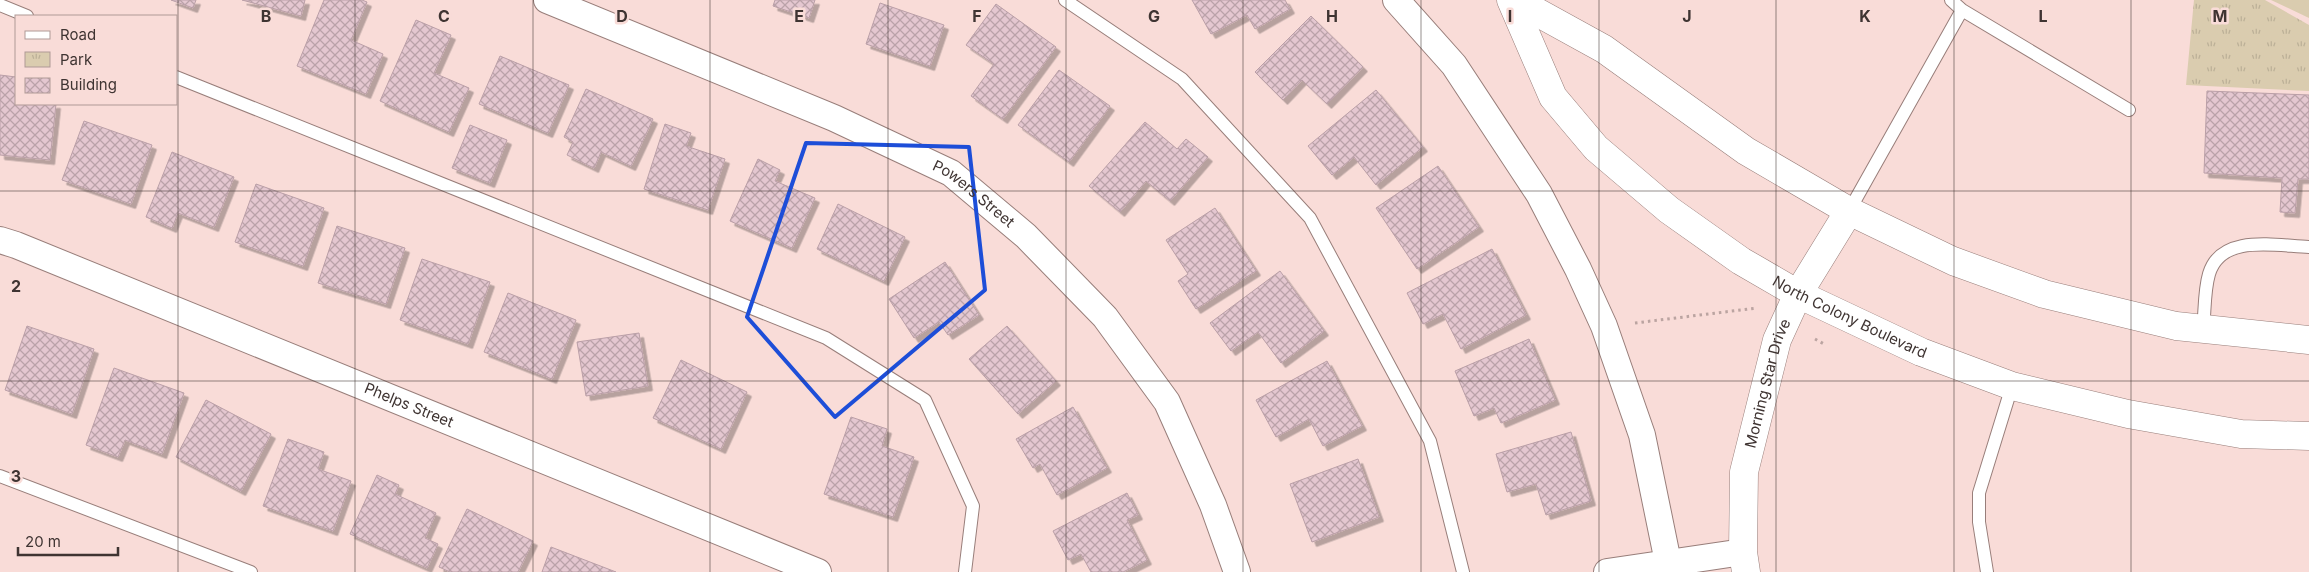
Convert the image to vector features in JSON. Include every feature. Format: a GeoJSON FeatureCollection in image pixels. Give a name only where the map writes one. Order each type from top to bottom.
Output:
{"type":"FeatureCollection","features":[{"type":"Feature","properties":{"kind":"street","name":"Powers Street"},"geometry":{"type":"LineString","coordinates":[[547,0],[834,118],[951,173],[1026,236],[1105,317],[1167,402],[1213,505],[1237,572]]}},
{"type":"Feature","properties":{"kind":"street"},"geometry":{"type":"LineString","coordinates":[[1396,0],[1454,65],[1539,194],[1578,269],[1604,326],[1642,435],[1668,562]]}},
{"type":"Feature","properties":{"kind":"street","name":"North Colony Boulevard"},"geometry":{"type":"LineString","coordinates":[[1513,0],[1604,49],[1746,151],[1849,210],[1953,261],[2044,294],[2176,326],[2309,340]]}},
{"type":"Feature","properties":{"kind":"street","name":"North Colony Boulevard"},"geometry":{"type":"LineString","coordinates":[[1513,0],[1553,97],[1596,148],[1669,210],[1741,261],[1798,294],[1921,352],[2012,386],[2128,414],[2241,434],[2309,436]]}},
{"type":"Feature","properties":{"kind":"street","name":"Morning Star Drive"},"geometry":{"type":"LineString","coordinates":[[1744,562],[1744,472],[1777,340],[1798,294],[1849,210]]}},
{"type":"Feature","properties":{"kind":"street","name":"Phelps Street"},"geometry":{"type":"LineString","coordinates":[[0,240],[818,572]]}},
{"type":"Feature","properties":{"kind":"street"},"geometry":{"type":"LineString","coordinates":[[1607,572],[1668,562],[1744,562]]}},
{"type":"Feature","properties":{"kind":"lane"},"geometry":{"type":"LineString","coordinates":[[1065,0],[1182,79],[1310,218],[1430,441],[1463,572]]}},
{"type":"Feature","properties":{"kind":"lane"},"geometry":{"type":"LineString","coordinates":[[1951,0],[1962,10],[2130,110]]}},
{"type":"Feature","properties":{"kind":"lane"},"geometry":{"type":"LineString","coordinates":[[0,5],[25,15]]}},
{"type":"Feature","properties":{"kind":"lane"},"geometry":{"type":"LineString","coordinates":[[1849,210],[1962,10]]}},
{"type":"Feature","properties":{"kind":"lane"},"geometry":{"type":"LineString","coordinates":[[178,78],[826,338],[925,400],[973,506],[965,572]]}},
{"type":"Feature","properties":{"kind":"lane"},"geometry":{"type":"LineString","coordinates":[[2203,329],[2209,274],[2221,254],[2245,244],[2309,248]]}},
{"type":"Feature","properties":{"kind":"lane"},"geometry":{"type":"LineString","coordinates":[[1987,572],[1979,522],[1978,493],[2012,386]]}},
{"type":"Feature","properties":{"kind":"lane"},"geometry":{"type":"LineString","coordinates":[[0,476],[251,572]]}},
{"type":"Feature","properties":{"kind":"path"},"geometry":{"type":"LineString","coordinates":[[1604,326],[1755,307],[1824,344]]}},
{"type":"Feature","properties":{"kind":"highlighted area"},"geometry":{"type":"Polygon","coordinates":[[[806,143],[969,147],[985,290],[835,417],[747,317],[806,143]]]}},
{"type":"Feature","properties":{"kind":"green space"},"geometry":{"type":"Polygon","coordinates":[[[2194,0],[2265,0],[2309,25],[2309,91],[2186,85],[2194,0]]]}},
{"type":"Feature","properties":{"kind":"green space"},"geometry":{"type":"Polygon","coordinates":[[[2271,0],[2309,0],[2309,18],[2271,0]]]}},
{"type":"Feature","properties":{"kind":"building"},"geometry":{"type":"Polygon","coordinates":[[[171,0],[196,0],[193,8],[171,0]]]}},
{"type":"Feature","properties":{"kind":"building"},"geometry":{"type":"Polygon","coordinates":[[[242,0],[305,0],[301,16],[242,0]]]}},
{"type":"Feature","properties":{"kind":"building"},"geometry":{"type":"Polygon","coordinates":[[[324,0],[362,0],[367,2],[351,40],[383,54],[366,94],[297,66],[324,0]]]}},
{"type":"Feature","properties":{"kind":"building"},"geometry":{"type":"Polygon","coordinates":[[[775,0],[815,0],[809,18],[773,6],[775,0]]]}},
{"type":"Feature","properties":{"kind":"building"},"geometry":{"type":"Polygon","coordinates":[[[1192,0],[1285,0],[1290,9],[1255,29],[1247,15],[1211,34],[1192,0]]]}},
{"type":"Feature","properties":{"kind":"building"},"geometry":{"type":"Polygon","coordinates":[[[880,3],[944,25],[930,66],[866,44],[880,3]]]}},
{"type":"Feature","properties":{"kind":"building"},"geometry":{"type":"Polygon","coordinates":[[[996,4],[1056,47],[1003,119],[971,96],[994,64],[966,45],[996,4]]]}},
{"type":"Feature","properties":{"kind":"building"},"geometry":{"type":"Polygon","coordinates":[[[1311,16],[1363,67],[1327,104],[1302,80],[1283,100],[1255,72],[1311,16]]]}},
{"type":"Feature","properties":{"kind":"building"},"geometry":{"type":"Polygon","coordinates":[[[416,20],[451,35],[434,73],[469,88],[449,132],[380,101],[416,20]]]}},
{"type":"Feature","properties":{"kind":"building"},"geometry":{"type":"Polygon","coordinates":[[[500,56],[569,85],[548,133],[479,104],[500,56]]]}},
{"type":"Feature","properties":{"kind":"building"},"geometry":{"type":"Polygon","coordinates":[[[1059,70],[1110,106],[1069,162],[1018,125],[1059,70]]]}},
{"type":"Feature","properties":{"kind":"building"},"geometry":{"type":"Polygon","coordinates":[[[0,75],[15,77],[15,105],[56,105],[50,160],[0,155],[0,75]]]}},
{"type":"Feature","properties":{"kind":"building"},"geometry":{"type":"Polygon","coordinates":[[[586,89],[653,119],[631,166],[601,152],[594,168],[567,155],[573,142],[564,137],[586,89]]]}},
{"type":"Feature","properties":{"kind":"building"},"geometry":{"type":"Polygon","coordinates":[[[1376,90],[1423,147],[1376,185],[1354,157],[1332,175],[1308,146],[1376,90]]]}},
{"type":"Feature","properties":{"kind":"building"},"geometry":{"type":"Polygon","coordinates":[[[2207,91],[2309,95],[2309,179],[2298,179],[2295,213],[2280,212],[2282,178],[2204,173],[2207,91]]]}},
{"type":"Feature","properties":{"kind":"building"},"geometry":{"type":"Polygon","coordinates":[[[84,121],[152,145],[131,204],[62,180],[84,121]]]}},
{"type":"Feature","properties":{"kind":"building"},"geometry":{"type":"Polygon","coordinates":[[[1145,122],[1177,149],[1186,139],[1208,157],[1170,201],[1146,181],[1120,212],[1089,186],[1145,122]]]}},
{"type":"Feature","properties":{"kind":"building"},"geometry":{"type":"Polygon","coordinates":[[[665,124],[691,133],[686,146],[725,159],[708,210],[644,189],[665,124]]]}},
{"type":"Feature","properties":{"kind":"building"},"geometry":{"type":"Polygon","coordinates":[[[470,125],[507,140],[490,183],[452,168],[470,125]]]}},
{"type":"Feature","properties":{"kind":"building"},"geometry":{"type":"Polygon","coordinates":[[[172,152],[234,177],[214,227],[178,213],[172,228],[146,217],[172,152]]]}},
{"type":"Feature","properties":{"kind":"building"},"geometry":{"type":"Polygon","coordinates":[[[758,159],[780,170],[775,181],[815,198],[792,248],[730,221],[758,159]]]}},
{"type":"Feature","properties":{"kind":"building"},"geometry":{"type":"Polygon","coordinates":[[[1438,166],[1479,227],[1417,269],[1376,208],[1438,166]]]}},
{"type":"Feature","properties":{"kind":"building"},"geometry":{"type":"Polygon","coordinates":[[[256,184],[324,208],[303,266],[235,242],[256,184]]]}},
{"type":"Feature","properties":{"kind":"building"},"geometry":{"type":"Polygon","coordinates":[[[838,204],[905,237],[884,281],[817,249],[838,204]]]}},
{"type":"Feature","properties":{"kind":"building"},"geometry":{"type":"Polygon","coordinates":[[[1215,208],[1256,271],[1196,309],[1178,281],[1188,274],[1166,240],[1215,208]]]}},
{"type":"Feature","properties":{"kind":"building"},"geometry":{"type":"Polygon","coordinates":[[[337,226],[405,248],[386,304],[318,283],[337,226]]]}},
{"type":"Feature","properties":{"kind":"building"},"geometry":{"type":"Polygon","coordinates":[[[1492,249],[1526,315],[1461,349],[1443,314],[1423,324],[1407,293],[1492,249]]]}},
{"type":"Feature","properties":{"kind":"building"},"geometry":{"type":"Polygon","coordinates":[[[422,259],[490,282],[468,344],[400,320],[422,259]]]}},
{"type":"Feature","properties":{"kind":"building"},"geometry":{"type":"Polygon","coordinates":[[[945,262],[979,315],[948,335],[939,322],[914,338],[889,299],[945,262]]]}},
{"type":"Feature","properties":{"kind":"building"},"geometry":{"type":"Polygon","coordinates":[[[1280,271],[1324,331],[1281,363],[1258,332],[1231,351],[1210,323],[1280,271]]]}},
{"type":"Feature","properties":{"kind":"building"},"geometry":{"type":"Polygon","coordinates":[[[508,293],[576,320],[552,379],[484,352],[508,293]]]}},
{"type":"Feature","properties":{"kind":"building"},"geometry":{"type":"Polygon","coordinates":[[[27,326],[94,349],[72,414],[5,390],[27,326]]]}},
{"type":"Feature","properties":{"kind":"building"},"geometry":{"type":"Polygon","coordinates":[[[1007,326],[1056,381],[1018,414],[969,359],[1007,326]]]}},
{"type":"Feature","properties":{"kind":"building"},"geometry":{"type":"Polygon","coordinates":[[[639,333],[648,386],[586,396],[577,342],[639,333]]]}},
{"type":"Feature","properties":{"kind":"building"},"geometry":{"type":"Polygon","coordinates":[[[1529,339],[1555,400],[1501,423],[1494,408],[1474,416],[1455,371],[1529,339]]]}},
{"type":"Feature","properties":{"kind":"building"},"geometry":{"type":"Polygon","coordinates":[[[681,360],[747,392],[721,449],[653,418],[681,360]]]}},
{"type":"Feature","properties":{"kind":"building"},"geometry":{"type":"Polygon","coordinates":[[[1327,361],[1362,426],[1323,446],[1309,419],[1276,437],[1256,400],[1327,361]]]}},
{"type":"Feature","properties":{"kind":"building"},"geometry":{"type":"Polygon","coordinates":[[[114,368],[184,393],[162,454],[125,440],[118,457],[86,445],[114,368]]]}},
{"type":"Feature","properties":{"kind":"building"},"geometry":{"type":"Polygon","coordinates":[[[206,400],[271,434],[241,491],[176,457],[206,400]]]}},
{"type":"Feature","properties":{"kind":"building"},"geometry":{"type":"Polygon","coordinates":[[[1073,407],[1107,468],[1057,495],[1040,464],[1033,468],[1016,439],[1073,407]]]}},
{"type":"Feature","properties":{"kind":"building"},"geometry":{"type":"Polygon","coordinates":[[[851,417],[887,429],[882,446],[914,457],[893,517],[824,494],[851,417]]]}},
{"type":"Feature","properties":{"kind":"building"},"geometry":{"type":"Polygon","coordinates":[[[1571,432],[1591,501],[1546,515],[1536,484],[1507,492],[1496,454],[1571,432]]]}},
{"type":"Feature","properties":{"kind":"building"},"geometry":{"type":"Polygon","coordinates":[[[288,439],[324,452],[318,469],[351,481],[333,531],[263,506],[288,439]]]}},
{"type":"Feature","properties":{"kind":"building"},"geometry":{"type":"Polygon","coordinates":[[[1358,459],[1379,517],[1312,542],[1290,484],[1358,459]]]}},
{"type":"Feature","properties":{"kind":"building"},"geometry":{"type":"Polygon","coordinates":[[[377,475],[399,485],[395,494],[436,513],[425,538],[438,544],[427,568],[350,534],[377,475]]]}},
{"type":"Feature","properties":{"kind":"building"},"geometry":{"type":"Polygon","coordinates":[[[1127,493],[1138,515],[1127,520],[1147,560],[1123,572],[1091,572],[1081,554],[1068,560],[1053,531],[1127,493]]]}},
{"type":"Feature","properties":{"kind":"building"},"geometry":{"type":"Polygon","coordinates":[[[467,509],[533,541],[518,572],[450,572],[439,567],[467,509]]]}},
{"type":"Feature","properties":{"kind":"building"},"geometry":{"type":"Polygon","coordinates":[[[551,547],[616,572],[542,572],[551,547]]]}}]}
